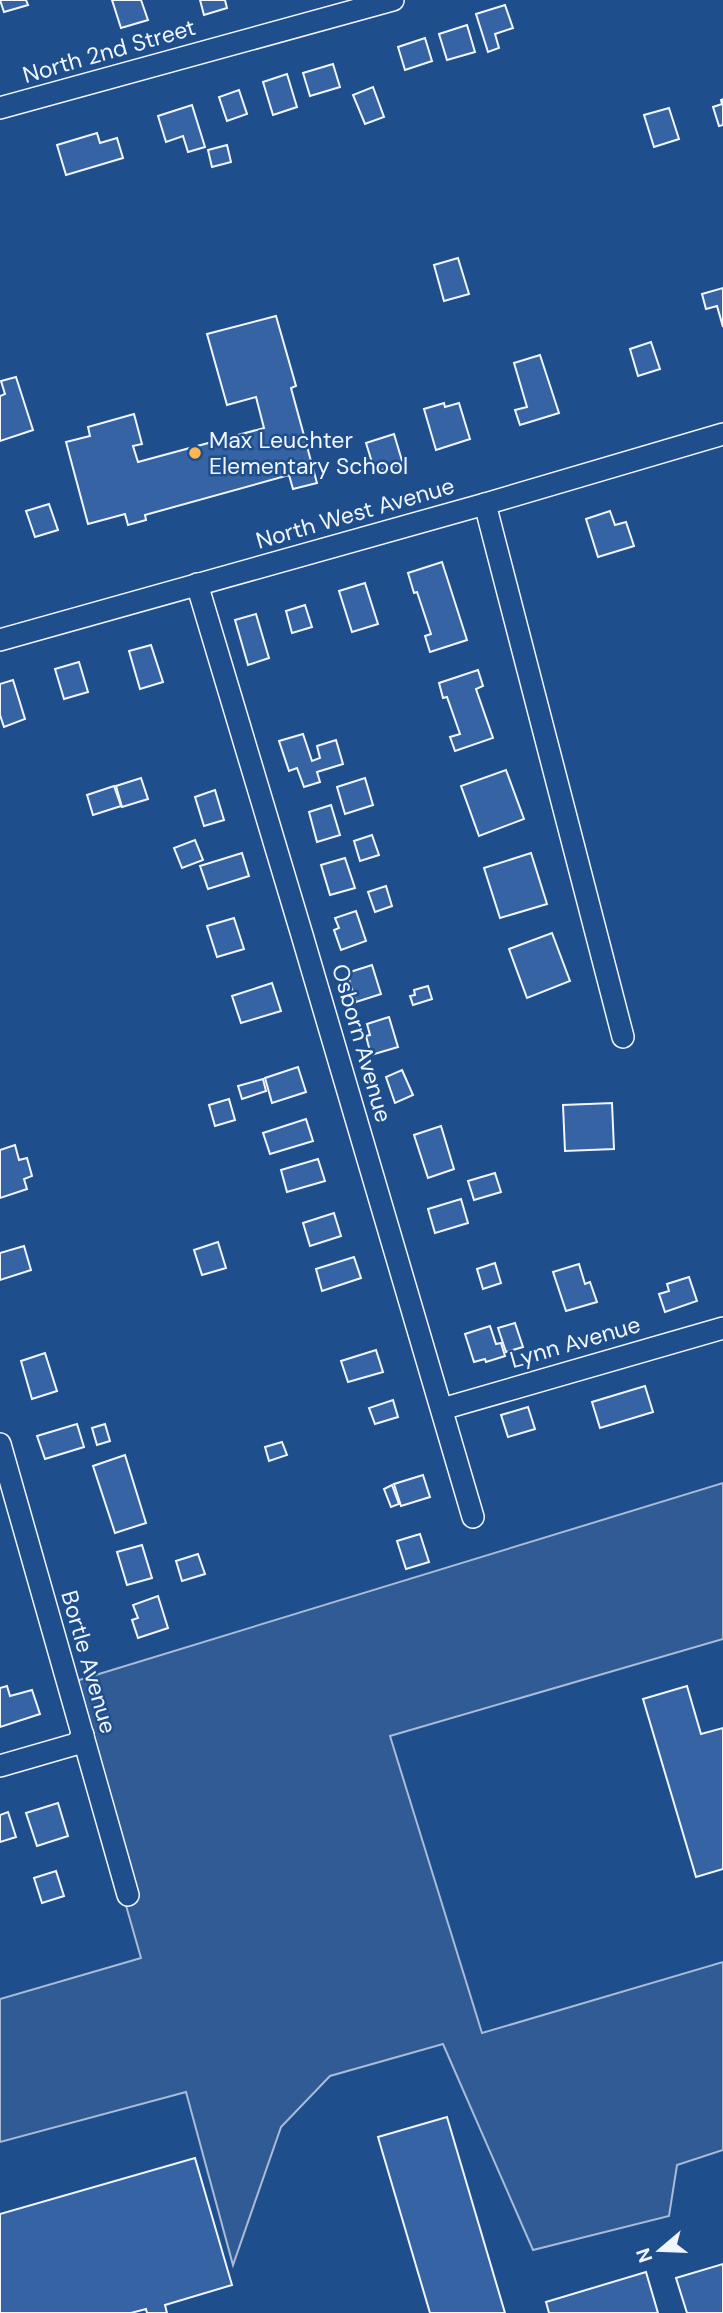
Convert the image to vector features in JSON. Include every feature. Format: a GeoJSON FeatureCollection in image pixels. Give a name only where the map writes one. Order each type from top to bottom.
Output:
{"type":"FeatureCollection","features":[{"type":"Feature","properties":{"kind":"street","name":"North 2nd Street"},"geometry":{"type":"LineString","coordinates":[[0,108],[394,0]]}},
{"type":"Feature","properties":{"kind":"street","name":"North West Avenue"},"geometry":{"type":"LineString","coordinates":[[0,640],[485,504],[723,434]]}},
{"type":"Feature","properties":{"kind":"street"},"geometry":{"type":"LineString","coordinates":[[485,504],[623,1037]]}},
{"type":"Feature","properties":{"kind":"street","name":"Osborn Avenue"},"geometry":{"type":"LineString","coordinates":[[197,584],[473,1517]]}},
{"type":"Feature","properties":{"kind":"street","name":"Lynn Avenue"},"geometry":{"type":"LineString","coordinates":[[442,1409],[723,1328]]}},
{"type":"Feature","properties":{"kind":"street","name":"Bortle Avenue"},"geometry":{"type":"LineString","coordinates":[[0,1444],[128,1895]]}},
{"type":"Feature","properties":{"kind":"street"},"geometry":{"type":"LineString","coordinates":[[0,1766],[76,1744],[83,1735]]}},
{"type":"Feature","properties":{"kind":"shaded area"},"geometry":{"type":"Polygon","coordinates":[[[723,1483],[723,1639],[390,1736],[482,2033],[723,1962],[723,2150],[677,2165],[669,2216],[533,2250],[443,2044],[330,2076],[281,2127],[233,2265],[186,2092],[0,2142],[0,1999],[141,1958],[63,1685],[723,1483]]]}},
{"type":"Feature","properties":{"kind":"building"},"geometry":{"type":"Polygon","coordinates":[[[0,0],[26,0],[28,5],[4,12],[0,0]]]}},
{"type":"Feature","properties":{"kind":"building"},"geometry":{"type":"Polygon","coordinates":[[[112,0],[141,0],[148,20],[121,28],[112,0]]]}},
{"type":"Feature","properties":{"kind":"building"},"geometry":{"type":"Polygon","coordinates":[[[200,0],[225,0],[227,8],[204,15],[200,0]]]}},
{"type":"Feature","properties":{"kind":"building"},"geometry":{"type":"Polygon","coordinates":[[[505,5],[513,28],[495,34],[499,48],[488,52],[476,14],[505,5]]]}},
{"type":"Feature","properties":{"kind":"building"},"geometry":{"type":"Polygon","coordinates":[[[467,25],[475,52],[447,60],[439,34],[467,25]]]}},
{"type":"Feature","properties":{"kind":"building"},"geometry":{"type":"Polygon","coordinates":[[[425,38],[432,61],[405,70],[398,47],[425,38]]]}},
{"type":"Feature","properties":{"kind":"building"},"geometry":{"type":"Polygon","coordinates":[[[333,64],[340,87],[310,96],[303,73],[333,64]]]}},
{"type":"Feature","properties":{"kind":"building"},"geometry":{"type":"Polygon","coordinates":[[[287,74],[297,107],[273,115],[263,82],[287,74]]]}},
{"type":"Feature","properties":{"kind":"building"},"geometry":{"type":"Polygon","coordinates":[[[373,87],[384,117],[365,124],[353,95],[373,87]]]}},
{"type":"Feature","properties":{"kind":"building"},"geometry":{"type":"Polygon","coordinates":[[[239,90],[247,114],[227,121],[219,97],[239,90]]]}},
{"type":"Feature","properties":{"kind":"building"},"geometry":{"type":"Polygon","coordinates":[[[723,99],[723,125],[719,126],[713,107],[722,104],[723,99]]]}},
{"type":"Feature","properties":{"kind":"building"},"geometry":{"type":"Polygon","coordinates":[[[192,105],[205,147],[188,152],[183,136],[166,142],[158,116],[192,105]]]}},
{"type":"Feature","properties":{"kind":"building"},"geometry":{"type":"Polygon","coordinates":[[[669,108],[679,139],[654,147],[644,115],[669,108]]]}},
{"type":"Feature","properties":{"kind":"building"},"geometry":{"type":"Polygon","coordinates":[[[97,133],[100,143],[117,138],[123,158],[66,175],[57,145],[97,133]]]}},
{"type":"Feature","properties":{"kind":"building"},"geometry":{"type":"Polygon","coordinates":[[[227,145],[231,162],[212,167],[208,150],[227,145]]]}},
{"type":"Feature","properties":{"kind":"building"},"geometry":{"type":"Polygon","coordinates":[[[458,258],[469,294],[444,301],[434,265],[458,258]]]}},
{"type":"Feature","properties":{"kind":"building"},"geometry":{"type":"Polygon","coordinates":[[[723,288],[723,327],[717,306],[706,309],[702,294],[723,288]]]}},
{"type":"Feature","properties":{"kind":"building"},"geometry":{"type":"Polygon","coordinates":[[[276,316],[296,386],[291,388],[317,483],[293,489],[289,475],[145,515],[146,520],[128,525],[125,514],[88,524],[66,442],[90,436],[88,427],[134,414],[142,444],[133,446],[138,462],[264,428],[256,397],[227,405],[207,334],[276,316]]]}},
{"type":"Feature","properties":{"kind":"building"},"geometry":{"type":"Polygon","coordinates":[[[651,342],[660,369],[638,376],[630,349],[651,342]]]}},
{"type":"Feature","properties":{"kind":"building"},"geometry":{"type":"Polygon","coordinates":[[[540,355],[559,413],[520,425],[515,410],[527,407],[514,363],[540,355]]]}},
{"type":"Feature","properties":{"kind":"building"},"geometry":{"type":"Polygon","coordinates":[[[16,377],[33,430],[0,441],[0,396],[5,394],[1,381],[16,377]]]}},
{"type":"Feature","properties":{"kind":"building"},"geometry":{"type":"Polygon","coordinates":[[[444,403],[445,407],[459,403],[470,439],[436,450],[424,409],[444,403]]]}},
{"type":"Feature","properties":{"kind":"building"},"geometry":{"type":"Polygon","coordinates":[[[394,434],[403,464],[375,472],[366,443],[394,434]]]}},
{"type":"Feature","properties":{"kind":"building"},"geometry":{"type":"Polygon","coordinates":[[[49,504],[58,530],[35,537],[26,511],[49,504]]]}},
{"type":"Feature","properties":{"kind":"building"},"geometry":{"type":"Polygon","coordinates":[[[610,511],[615,525],[626,522],[634,546],[598,557],[586,519],[610,511]]]}},
{"type":"Feature","properties":{"kind":"building"},"geometry":{"type":"Polygon","coordinates":[[[442,562],[467,640],[430,652],[425,636],[431,634],[408,573],[442,562]]]}},
{"type":"Feature","properties":{"kind":"building"},"geometry":{"type":"Polygon","coordinates":[[[365,583],[378,624],[352,632],[339,591],[365,583]]]}},
{"type":"Feature","properties":{"kind":"building"},"geometry":{"type":"Polygon","coordinates":[[[305,605],[312,627],[292,633],[286,611],[305,605]]]}},
{"type":"Feature","properties":{"kind":"building"},"geometry":{"type":"Polygon","coordinates":[[[256,614],[269,658],[248,665],[235,620],[256,614]]]}},
{"type":"Feature","properties":{"kind":"building"},"geometry":{"type":"Polygon","coordinates":[[[151,645],[163,682],[140,689],[129,651],[151,645]]]}},
{"type":"Feature","properties":{"kind":"building"},"geometry":{"type":"Polygon","coordinates":[[[79,662],[88,692],[64,699],[55,669],[79,662]]]}},
{"type":"Feature","properties":{"kind":"building"},"geometry":{"type":"Polygon","coordinates":[[[478,670],[483,686],[476,689],[493,738],[455,751],[450,737],[460,734],[439,683],[478,670]]]}},
{"type":"Feature","properties":{"kind":"building"},"geometry":{"type":"Polygon","coordinates":[[[13,680],[25,719],[4,727],[0,715],[0,684],[13,680]]]}},
{"type":"Feature","properties":{"kind":"building"},"geometry":{"type":"Polygon","coordinates":[[[303,734],[312,761],[320,758],[317,746],[336,740],[343,764],[317,772],[320,782],[304,787],[297,768],[289,771],[279,741],[303,734]]]}},
{"type":"Feature","properties":{"kind":"building"},"geometry":{"type":"Polygon","coordinates":[[[506,770],[524,819],[479,836],[461,786],[506,770]]]}},
{"type":"Feature","properties":{"kind":"building"},"geometry":{"type":"Polygon","coordinates":[[[141,778],[148,799],[122,807],[116,786],[141,778]]]}},
{"type":"Feature","properties":{"kind":"building"},"geometry":{"type":"Polygon","coordinates":[[[365,778],[373,805],[345,814],[337,787],[365,778]]]}},
{"type":"Feature","properties":{"kind":"building"},"geometry":{"type":"Polygon","coordinates":[[[114,786],[121,806],[93,815],[87,795],[114,786]]]}},
{"type":"Feature","properties":{"kind":"building"},"geometry":{"type":"Polygon","coordinates":[[[215,790],[224,820],[204,826],[195,797],[215,790]]]}},
{"type":"Feature","properties":{"kind":"building"},"geometry":{"type":"Polygon","coordinates":[[[331,805],[340,835],[317,842],[309,812],[331,805]]]}},
{"type":"Feature","properties":{"kind":"building"},"geometry":{"type":"Polygon","coordinates":[[[372,835],[379,855],[360,861],[354,841],[372,835]]]}},
{"type":"Feature","properties":{"kind":"building"},"geometry":{"type":"Polygon","coordinates":[[[195,840],[203,860],[182,868],[174,848],[195,840]]]}},
{"type":"Feature","properties":{"kind":"building"},"geometry":{"type":"Polygon","coordinates":[[[242,853],[249,876],[208,889],[200,866],[242,853]]]}},
{"type":"Feature","properties":{"kind":"building"},"geometry":{"type":"Polygon","coordinates":[[[531,853],[547,904],[500,918],[484,868],[531,853]]]}},
{"type":"Feature","properties":{"kind":"building"},"geometry":{"type":"Polygon","coordinates":[[[345,858],[355,888],[330,895],[321,865],[345,858]]]}},
{"type":"Feature","properties":{"kind":"building"},"geometry":{"type":"Polygon","coordinates":[[[386,886],[392,906],[375,912],[368,892],[386,886]]]}},
{"type":"Feature","properties":{"kind":"building"},"geometry":{"type":"Polygon","coordinates":[[[356,911],[366,941],[341,950],[334,930],[339,928],[335,918],[356,911]]]}},
{"type":"Feature","properties":{"kind":"building"},"geometry":{"type":"Polygon","coordinates":[[[234,918],[244,949],[217,957],[207,926],[234,918]]]}},
{"type":"Feature","properties":{"kind":"building"},"geometry":{"type":"Polygon","coordinates":[[[552,933],[570,981],[527,998],[509,949],[552,933]]]}},
{"type":"Feature","properties":{"kind":"building"},"geometry":{"type":"Polygon","coordinates":[[[372,965],[381,994],[356,1002],[347,973],[372,965]]]}},
{"type":"Feature","properties":{"kind":"building"},"geometry":{"type":"Polygon","coordinates":[[[272,983],[281,1011],[241,1023],[232,996],[272,983]]]}},
{"type":"Feature","properties":{"kind":"building"},"geometry":{"type":"Polygon","coordinates":[[[428,986],[432,999],[413,1005],[410,996],[415,995],[414,990],[428,986]]]}},
{"type":"Feature","properties":{"kind":"building"},"geometry":{"type":"Polygon","coordinates":[[[389,1017],[398,1047],[371,1055],[366,1036],[370,1035],[367,1024],[389,1017]]]}},
{"type":"Feature","properties":{"kind":"building"},"geometry":{"type":"Polygon","coordinates":[[[298,1067],[306,1092],[272,1103],[265,1078],[298,1067]]]}},
{"type":"Feature","properties":{"kind":"building"},"geometry":{"type":"Polygon","coordinates":[[[402,1070],[413,1095],[395,1103],[386,1077],[402,1070]]]}},
{"type":"Feature","properties":{"kind":"building"},"geometry":{"type":"Polygon","coordinates":[[[263,1079],[266,1091],[242,1099],[238,1086],[263,1079]]]}},
{"type":"Feature","properties":{"kind":"building"},"geometry":{"type":"Polygon","coordinates":[[[229,1099],[235,1120],[215,1126],[209,1105],[229,1099]]]}},
{"type":"Feature","properties":{"kind":"building"},"geometry":{"type":"Polygon","coordinates":[[[612,1103],[614,1149],[565,1151],[563,1105],[612,1103]]]}},
{"type":"Feature","properties":{"kind":"building"},"geometry":{"type":"Polygon","coordinates":[[[306,1119],[313,1141],[270,1154],[263,1133],[306,1119]]]}},
{"type":"Feature","properties":{"kind":"building"},"geometry":{"type":"Polygon","coordinates":[[[441,1126],[454,1169],[428,1178],[414,1135],[441,1126]]]}},
{"type":"Feature","properties":{"kind":"building"},"geometry":{"type":"Polygon","coordinates":[[[15,1145],[19,1160],[27,1158],[32,1176],[24,1179],[27,1189],[0,1198],[0,1150],[15,1145]]]}},
{"type":"Feature","properties":{"kind":"building"},"geometry":{"type":"Polygon","coordinates":[[[318,1159],[325,1181],[287,1192],[281,1170],[318,1159]]]}},
{"type":"Feature","properties":{"kind":"building"},"geometry":{"type":"Polygon","coordinates":[[[495,1173],[501,1192],[474,1200],[468,1181],[495,1173]]]}},
{"type":"Feature","properties":{"kind":"building"},"geometry":{"type":"Polygon","coordinates":[[[461,1199],[468,1223],[435,1233],[428,1209],[461,1199]]]}},
{"type":"Feature","properties":{"kind":"building"},"geometry":{"type":"Polygon","coordinates":[[[334,1213],[341,1236],[310,1246],[303,1223],[334,1213]]]}},
{"type":"Feature","properties":{"kind":"building"},"geometry":{"type":"Polygon","coordinates":[[[218,1242],[226,1268],[202,1275],[194,1250],[218,1242]]]}},
{"type":"Feature","properties":{"kind":"building"},"geometry":{"type":"Polygon","coordinates":[[[24,1246],[31,1270],[0,1280],[0,1253],[24,1246]]]}},
{"type":"Feature","properties":{"kind":"building"},"geometry":{"type":"Polygon","coordinates":[[[354,1257],[361,1278],[322,1291],[316,1269],[354,1257]]]}},
{"type":"Feature","properties":{"kind":"building"},"geometry":{"type":"Polygon","coordinates":[[[495,1263],[501,1283],[483,1289],[477,1269],[495,1263]]]}},
{"type":"Feature","properties":{"kind":"building"},"geometry":{"type":"Polygon","coordinates":[[[579,1264],[585,1284],[590,1282],[597,1302],[566,1311],[553,1272],[579,1264]]]}},
{"type":"Feature","properties":{"kind":"building"},"geometry":{"type":"Polygon","coordinates":[[[689,1277],[697,1301],[665,1312],[659,1294],[669,1291],[667,1284],[689,1277]]]}},
{"type":"Feature","properties":{"kind":"building"},"geometry":{"type":"Polygon","coordinates":[[[515,1323],[523,1347],[506,1352],[498,1328],[515,1323]]]}},
{"type":"Feature","properties":{"kind":"building"},"geometry":{"type":"Polygon","coordinates":[[[490,1326],[496,1344],[501,1343],[505,1356],[486,1362],[485,1359],[474,1362],[465,1334],[490,1326]]]}},
{"type":"Feature","properties":{"kind":"building"},"geometry":{"type":"Polygon","coordinates":[[[376,1350],[383,1372],[348,1382],[341,1361],[376,1350]]]}},
{"type":"Feature","properties":{"kind":"building"},"geometry":{"type":"Polygon","coordinates":[[[45,1353],[57,1391],[32,1399],[21,1361],[45,1353]]]}},
{"type":"Feature","properties":{"kind":"building"},"geometry":{"type":"Polygon","coordinates":[[[645,1386],[653,1412],[600,1428],[592,1402],[645,1386]]]}},
{"type":"Feature","properties":{"kind":"building"},"geometry":{"type":"Polygon","coordinates":[[[393,1400],[398,1417],[375,1424],[369,1408],[393,1400]]]}},
{"type":"Feature","properties":{"kind":"building"},"geometry":{"type":"Polygon","coordinates":[[[528,1407],[535,1429],[508,1437],[501,1415],[528,1407]]]}},
{"type":"Feature","properties":{"kind":"building"},"geometry":{"type":"Polygon","coordinates":[[[77,1424],[84,1447],[45,1459],[37,1436],[77,1424]]]}},
{"type":"Feature","properties":{"kind":"building"},"geometry":{"type":"Polygon","coordinates":[[[105,1424],[110,1441],[97,1445],[92,1428],[105,1424]]]}},
{"type":"Feature","properties":{"kind":"building"},"geometry":{"type":"Polygon","coordinates":[[[282,1442],[287,1455],[269,1461],[265,1447],[282,1442]]]}},
{"type":"Feature","properties":{"kind":"building"},"geometry":{"type":"Polygon","coordinates":[[[125,1455],[146,1523],[115,1533],[93,1466],[125,1455]]]}},
{"type":"Feature","properties":{"kind":"building"},"geometry":{"type":"Polygon","coordinates":[[[423,1475],[430,1497],[401,1506],[394,1484],[423,1475]]]}},
{"type":"Feature","properties":{"kind":"building"},"geometry":{"type":"Polygon","coordinates":[[[392,1485],[399,1504],[391,1507],[384,1489],[392,1485]]]}},
{"type":"Feature","properties":{"kind":"building"},"geometry":{"type":"Polygon","coordinates":[[[420,1534],[429,1562],[406,1569],[397,1541],[420,1534]]]}},
{"type":"Feature","properties":{"kind":"building"},"geometry":{"type":"Polygon","coordinates":[[[142,1545],[152,1578],[127,1585],[117,1552],[142,1545]]]}},
{"type":"Feature","properties":{"kind":"building"},"geometry":{"type":"Polygon","coordinates":[[[198,1554],[205,1574],[182,1581],[176,1561],[198,1554]]]}},
{"type":"Feature","properties":{"kind":"building"},"geometry":{"type":"Polygon","coordinates":[[[158,1596],[168,1628],[138,1638],[132,1620],[138,1618],[133,1605],[158,1596]]]}},
{"type":"Feature","properties":{"kind":"building"},"geometry":{"type":"Polygon","coordinates":[[[7,1686],[10,1696],[32,1690],[40,1714],[0,1727],[0,1688],[7,1686]]]}},
{"type":"Feature","properties":{"kind":"building"},"geometry":{"type":"Polygon","coordinates":[[[687,1686],[701,1734],[723,1728],[723,1869],[696,1877],[643,1699],[687,1686]]]}},
{"type":"Feature","properties":{"kind":"building"},"geometry":{"type":"Polygon","coordinates":[[[58,1803],[68,1836],[37,1846],[26,1813],[58,1803]]]}},
{"type":"Feature","properties":{"kind":"building"},"geometry":{"type":"Polygon","coordinates":[[[8,1812],[16,1837],[0,1842],[0,1815],[8,1812]]]}},
{"type":"Feature","properties":{"kind":"building"},"geometry":{"type":"Polygon","coordinates":[[[56,1871],[64,1896],[42,1903],[34,1878],[56,1871]]]}},
{"type":"Feature","properties":{"kind":"building"},"geometry":{"type":"Polygon","coordinates":[[[447,2117],[505,2313],[430,2313],[378,2137],[447,2117]]]}},
{"type":"Feature","properties":{"kind":"building"},"geometry":{"type":"Polygon","coordinates":[[[195,2158],[232,2285],[165,2305],[167,2313],[147,2313],[146,2309],[131,2313],[0,2313],[0,2214],[195,2158]]]}},
{"type":"Feature","properties":{"kind":"building"},"geometry":{"type":"Polygon","coordinates":[[[723,2264],[723,2313],[687,2313],[676,2278],[723,2264]]]}},
{"type":"Feature","properties":{"kind":"building"},"geometry":{"type":"Polygon","coordinates":[[[646,2272],[658,2313],[549,2313],[546,2302],[646,2272]]]}},
{"type":"Feature","properties":{"kind":"place","name":"Max Leuchter Elementary School"},"geometry":{"type":"Point","coordinates":[195,453]}}]}
